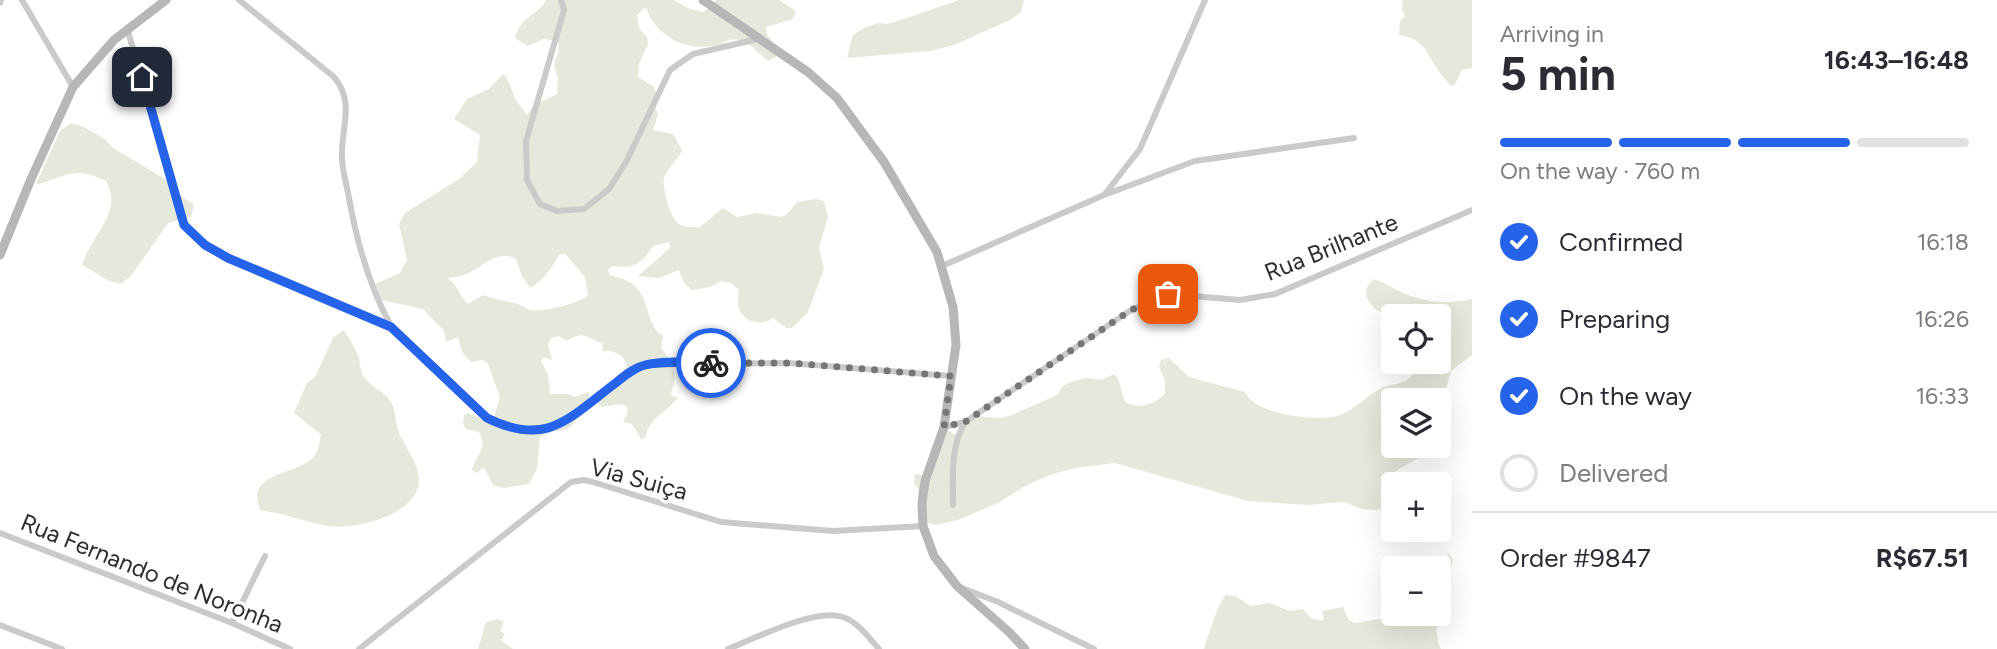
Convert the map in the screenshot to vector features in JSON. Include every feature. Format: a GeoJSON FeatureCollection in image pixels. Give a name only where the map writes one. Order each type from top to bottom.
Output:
{"type":"FeatureCollection","features":[{"type":"Feature","properties":{"kind":"main road"},"geometry":{"type":"LineString","coordinates":[[0,255],[3,240],[73,87],[114,40],[166,0]]}},
{"type":"Feature","properties":{"kind":"main road"},"geometry":{"type":"LineString","coordinates":[[704,0],[816,78],[837,98],[884,162],[928,236],[949,288],[955,326],[954,364],[944,427],[925,481],[923,527],[934,556],[957,586],[1025,649]]}},
{"type":"Feature","properties":{"kind":"street"},"geometry":{"type":"LineString","coordinates":[[22,0],[73,87]]}},
{"type":"Feature","properties":{"kind":"street"},"geometry":{"type":"LineString","coordinates":[[239,0],[334,77],[343,88],[346,99],[342,160],[356,237],[376,299],[391,327],[487,418],[505,427],[525,431],[550,428],[565,422],[627,374],[644,365],[789,363],[951,376]]}},
{"type":"Feature","properties":{"kind":"street"},"geometry":{"type":"LineString","coordinates":[[561,0],[564,10],[526,141],[527,180],[540,204],[557,211],[584,209],[609,189],[626,162],[670,70],[694,54],[758,38]]}},
{"type":"Feature","properties":{"kind":"street"},"geometry":{"type":"LineString","coordinates":[[1104,195],[1140,149],[1205,0]]}},
{"type":"Feature","properties":{"kind":"street"},"geometry":{"type":"LineString","coordinates":[[127,28],[184,225],[205,245],[228,258],[391,327]]}},
{"type":"Feature","properties":{"kind":"street"},"geometry":{"type":"LineString","coordinates":[[942,266],[1104,195],[1195,161],[1354,138]]}},
{"type":"Feature","properties":{"kind":"street","name":"Rua Brilhante"},"geometry":{"type":"LineString","coordinates":[[944,427],[965,422],[1131,310],[1168,294],[1240,299],[1275,294],[1472,210]]}},
{"type":"Feature","properties":{"kind":"street"},"geometry":{"type":"LineString","coordinates":[[953,505],[953,464],[958,432],[965,422]]}},
{"type":"Feature","properties":{"kind":"street","name":"Via Suiça"},"geometry":{"type":"LineString","coordinates":[[359,649],[558,491],[577,480],[593,482],[721,522],[833,531],[923,527]]}},
{"type":"Feature","properties":{"kind":"street","name":"Rua Fernando de Noronha"},"geometry":{"type":"LineString","coordinates":[[0,534],[232,623],[290,649]]}},
{"type":"Feature","properties":{"kind":"street"},"geometry":{"type":"LineString","coordinates":[[232,623],[265,556]]}},
{"type":"Feature","properties":{"kind":"street"},"geometry":{"type":"LineString","coordinates":[[957,586],[998,602],[1094,649]]}},
{"type":"Feature","properties":{"kind":"street"},"geometry":{"type":"LineString","coordinates":[[729,649],[807,619],[831,615],[857,625],[880,649]]}},
{"type":"Feature","properties":{"kind":"street"},"geometry":{"type":"LineString","coordinates":[[0,625],[46,646],[62,649]]}},
{"type":"Feature","properties":{"kind":"shaded area"},"geometry":{"type":"Polygon","coordinates":[[[546,0],[674,0],[702,12],[709,9],[716,0],[779,0],[796,11],[793,19],[766,27],[767,34],[781,53],[769,61],[747,44],[735,39],[706,47],[674,40],[658,27],[646,8],[643,9],[637,15],[639,28],[647,37],[648,44],[639,64],[638,77],[653,86],[659,97],[655,106],[658,115],[653,130],[673,134],[682,150],[664,178],[667,202],[676,221],[684,226],[700,227],[723,208],[737,217],[757,213],[781,217],[797,202],[816,199],[824,201],[828,217],[819,248],[824,269],[808,312],[792,328],[786,328],[773,318],[757,322],[744,317],[739,308],[739,290],[731,283],[721,281],[710,287],[692,290],[684,283],[679,270],[659,278],[638,276],[670,248],[669,242],[653,246],[636,264],[626,267],[612,266],[608,270],[610,275],[636,287],[644,299],[654,326],[663,336],[661,348],[672,364],[675,376],[670,395],[678,398],[655,419],[645,438],[641,439],[632,424],[623,422],[628,411],[626,406],[620,404],[602,407],[598,403],[599,398],[628,371],[623,357],[612,351],[602,351],[603,343],[586,336],[567,341],[558,336],[551,338],[548,344],[552,360],[544,357],[541,361],[548,375],[550,394],[568,394],[575,397],[589,392],[590,395],[572,425],[540,437],[537,469],[529,484],[503,488],[493,485],[484,467],[477,473],[472,470],[483,443],[479,432],[466,429],[463,424],[464,415],[468,413],[489,422],[493,421],[500,397],[488,364],[483,360],[471,362],[462,352],[458,337],[446,342],[444,331],[423,309],[382,300],[374,290],[375,284],[400,273],[407,260],[399,224],[405,213],[459,179],[477,162],[480,135],[454,119],[467,99],[489,89],[503,74],[527,115],[534,105],[557,94],[558,79],[554,64],[559,51],[558,41],[544,39],[528,46],[515,38],[525,20],[546,0]],[[565,254],[559,255],[547,274],[530,288],[516,259],[509,256],[496,258],[464,275],[448,278],[468,304],[483,295],[530,310],[543,310],[560,307],[588,295],[585,277],[565,254]]]}},
{"type":"Feature","properties":{"kind":"shaded area"},"geometry":{"type":"Polygon","coordinates":[[[959,0],[1024,0],[1021,12],[1010,20],[954,45],[931,51],[847,58],[853,35],[864,28],[877,23],[898,21],[959,0]]]}},
{"type":"Feature","properties":{"kind":"shaded area"},"geometry":{"type":"Polygon","coordinates":[[[1403,0],[1472,0],[1472,68],[1462,70],[1455,84],[1451,86],[1418,42],[1399,35],[1400,21],[1405,16],[1402,9],[1403,0]]]}},
{"type":"Feature","properties":{"kind":"shaded area"},"geometry":{"type":"Polygon","coordinates":[[[71,123],[105,139],[113,148],[170,182],[175,192],[194,205],[191,217],[168,223],[131,276],[120,284],[109,281],[82,265],[109,214],[111,193],[106,181],[79,173],[36,184],[60,131],[71,123]]]}},
{"type":"Feature","properties":{"kind":"shaded area"},"geometry":{"type":"Polygon","coordinates":[[[1374,279],[1422,299],[1454,302],[1472,299],[1472,355],[1451,371],[1451,304],[1381,304],[1381,313],[1366,297],[1367,287],[1374,279]]]}},
{"type":"Feature","properties":{"kind":"shaded area"},"geometry":{"type":"Polygon","coordinates":[[[344,330],[359,358],[362,374],[392,404],[398,430],[418,472],[416,492],[398,511],[369,522],[340,527],[260,510],[257,497],[260,487],[276,475],[308,462],[316,453],[321,434],[294,413],[307,383],[315,377],[333,338],[344,330]]]}},
{"type":"Feature","properties":{"kind":"shaded area"},"geometry":{"type":"Polygon","coordinates":[[[1169,358],[1189,377],[1245,392],[1250,400],[1259,406],[1284,414],[1331,417],[1345,413],[1381,389],[1381,458],[1418,458],[1394,472],[1381,472],[1381,509],[1376,510],[1362,509],[1344,502],[1307,505],[1248,501],[1115,463],[1052,474],[1027,485],[998,503],[958,520],[934,525],[926,522],[921,494],[914,483],[915,474],[923,475],[947,430],[956,435],[975,416],[1001,418],[1012,415],[1057,395],[1063,386],[1073,381],[1087,378],[1101,380],[1114,374],[1125,402],[1136,406],[1146,405],[1165,394],[1165,381],[1159,366],[1161,360],[1169,358]]]}},
{"type":"Feature","properties":{"kind":"shaded area"},"geometry":{"type":"Polygon","coordinates":[[[1414,374],[1450,374],[1446,388],[1382,388],[1405,381],[1414,374]]]}},
{"type":"Feature","properties":{"kind":"shaded area"},"geometry":{"type":"Polygon","coordinates":[[[1226,595],[1235,596],[1251,606],[1270,603],[1289,611],[1303,609],[1311,618],[1321,621],[1324,619],[1322,611],[1343,607],[1349,620],[1355,623],[1381,619],[1381,626],[1438,626],[1441,649],[1204,649],[1226,595]]]}},
{"type":"Feature","properties":{"kind":"shaded area"},"geometry":{"type":"Polygon","coordinates":[[[497,619],[504,621],[500,631],[505,634],[501,640],[513,649],[478,649],[486,622],[497,619]]]}},
{"type":"Feature","properties":{"kind":"way so far"},"geometry":{"type":"LineString","coordinates":[[711,363],[789,363],[951,376],[944,427],[965,422],[1131,310],[1168,294]]}},
{"type":"Feature","properties":{"kind":"route"},"geometry":{"type":"LineString","coordinates":[[142,77],[184,225],[205,245],[228,258],[391,327],[487,418],[505,427],[538,431],[565,422],[627,374],[644,365],[711,363]]}}]}
